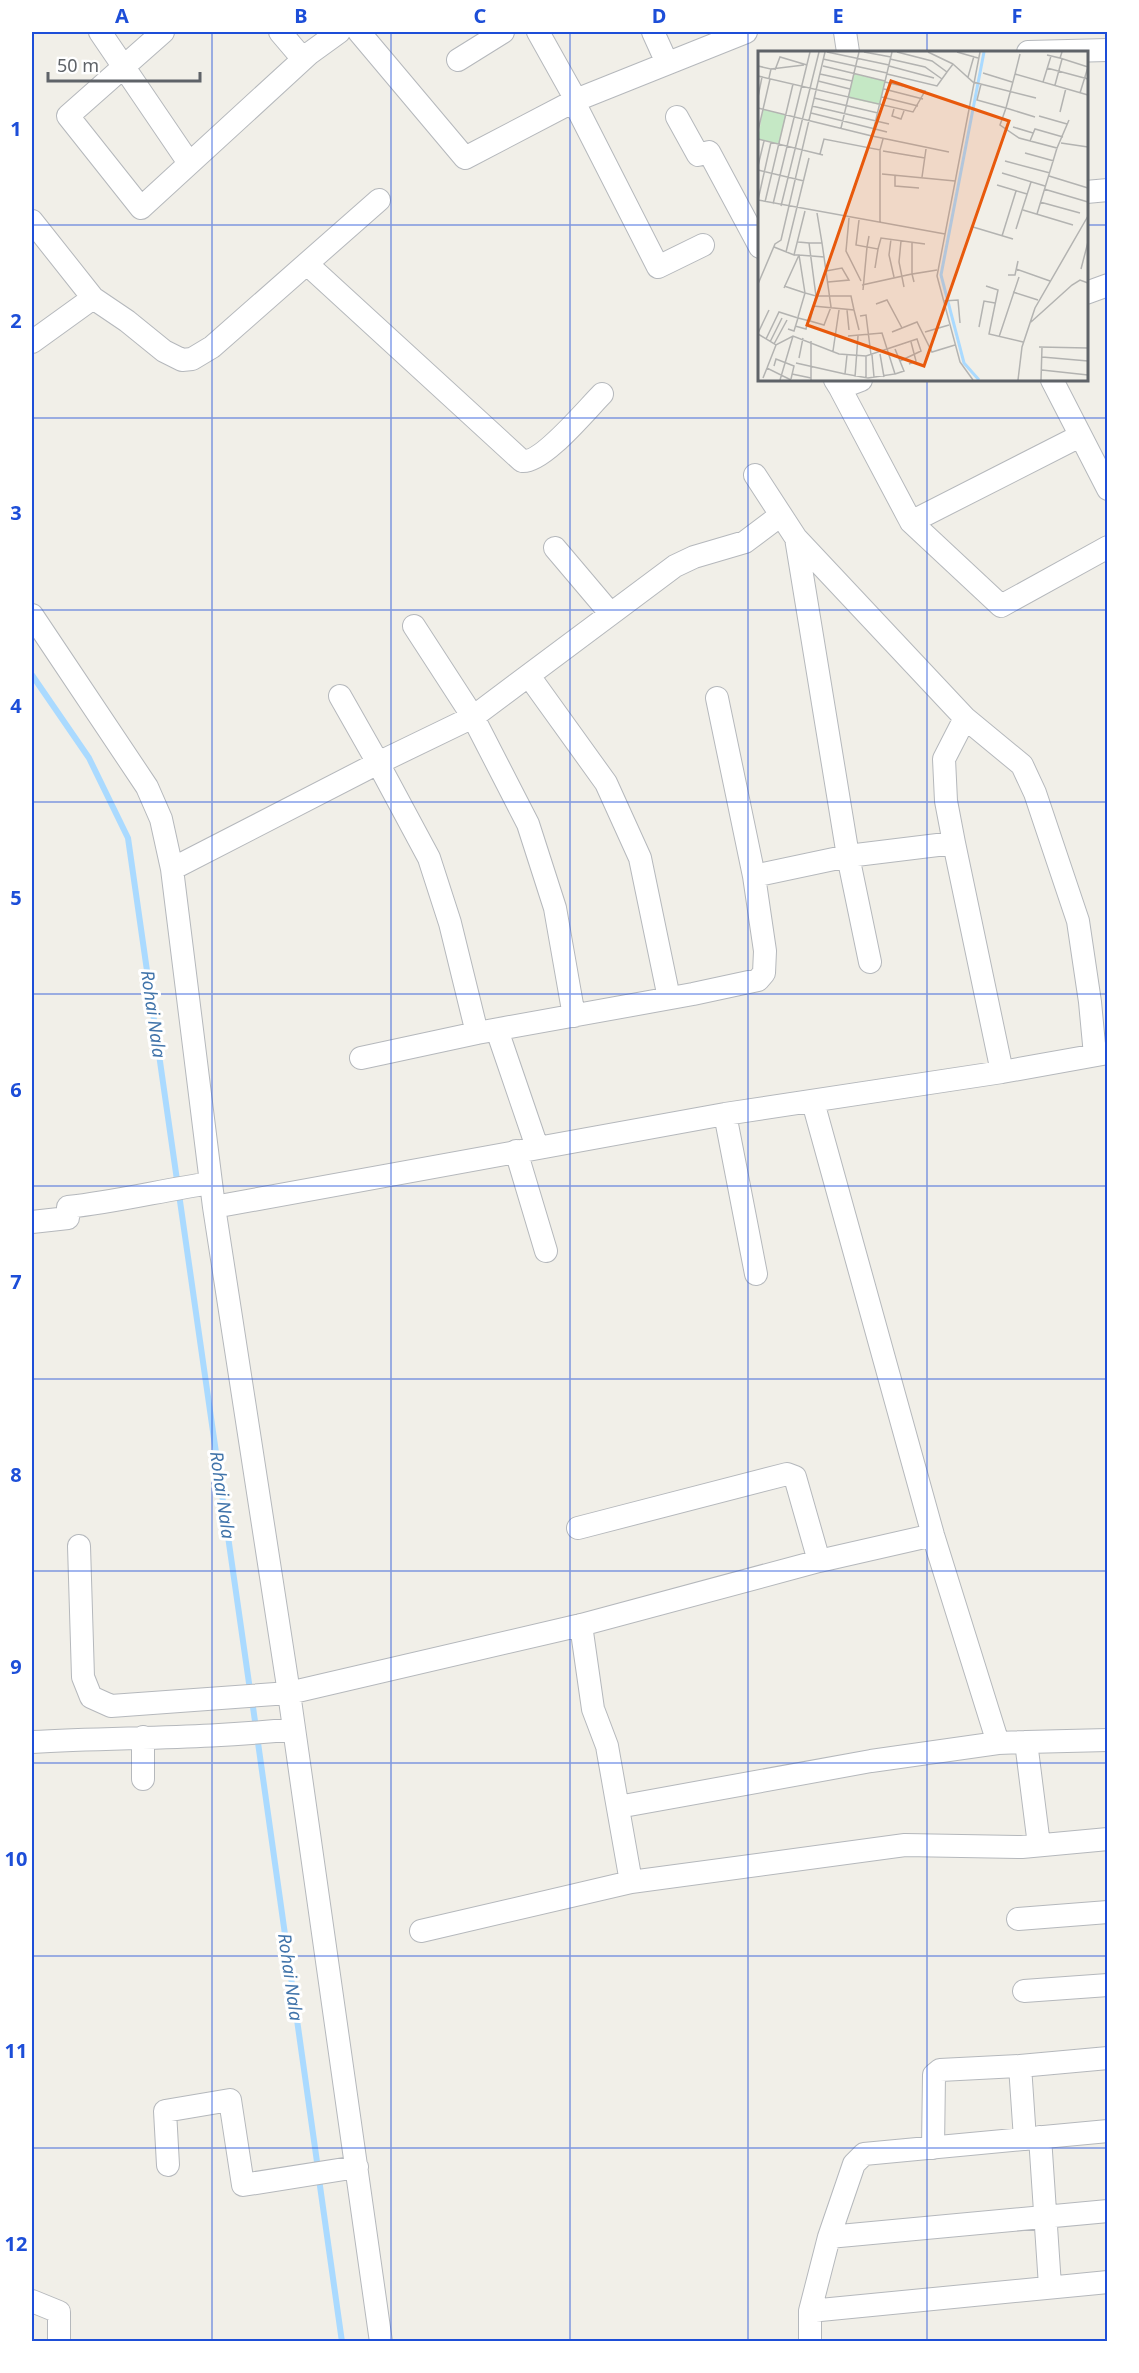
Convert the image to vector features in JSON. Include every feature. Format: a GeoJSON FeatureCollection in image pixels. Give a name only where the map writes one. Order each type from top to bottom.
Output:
{"type":"FeatureCollection","features":[{"type":"Feature","properties":{"kind":"street"},"geometry":{"type":"LineString","coordinates":[[100,32],[189,163]]}},
{"type":"Feature","properties":{"kind":"street"},"geometry":{"type":"LineString","coordinates":[[163,32],[68,116],[141,208],[303,59],[339,32]]}},
{"type":"Feature","properties":{"kind":"street"},"geometry":{"type":"LineString","coordinates":[[280,32],[303,59]]}},
{"type":"Feature","properties":{"kind":"street"},"geometry":{"type":"LineString","coordinates":[[359,32],[465,158],[576,100],[746,32]]}},
{"type":"Feature","properties":{"kind":"street"},"geometry":{"type":"LineString","coordinates":[[458,60],[503,32]]}},
{"type":"Feature","properties":{"kind":"street"},"geometry":{"type":"LineString","coordinates":[[538,32],[576,100],[578,110],[658,267],[703,245]]}},
{"type":"Feature","properties":{"kind":"street"},"geometry":{"type":"LineString","coordinates":[[653,32],[667,63]]}},
{"type":"Feature","properties":{"kind":"street"},"geometry":{"type":"LineString","coordinates":[[845,32],[848,51]]}},
{"type":"Feature","properties":{"kind":"street"},"geometry":{"type":"LineString","coordinates":[[1068,51],[1107,50]]}},
{"type":"Feature","properties":{"kind":"street"},"geometry":{"type":"LineString","coordinates":[[677,117],[698,156],[709,152],[758,246]]}},
{"type":"Feature","properties":{"kind":"street"},"geometry":{"type":"LineString","coordinates":[[1088,192],[1107,190]]}},
{"type":"Feature","properties":{"kind":"street"},"geometry":{"type":"LineString","coordinates":[[32,221],[93,298],[127,321],[164,351],[182,360],[192,359],[212,346],[379,200]]}},
{"type":"Feature","properties":{"kind":"street"},"geometry":{"type":"LineString","coordinates":[[307,264],[522,461],[529,462],[542,455],[602,394]]}},
{"type":"Feature","properties":{"kind":"street"},"geometry":{"type":"LineString","coordinates":[[1088,292],[1107,285]]}},
{"type":"Feature","properties":{"kind":"street"},"geometry":{"type":"LineString","coordinates":[[32,342],[93,298]]}},
{"type":"Feature","properties":{"kind":"street"},"geometry":{"type":"LineString","coordinates":[[855,381],[838,384],[911,522],[1000,606],[1107,547]]}},
{"type":"Feature","properties":{"kind":"street"},"geometry":{"type":"LineString","coordinates":[[1052,381],[1107,489]]}},
{"type":"Feature","properties":{"kind":"street"},"geometry":{"type":"LineString","coordinates":[[911,522],[1080,436]]}},
{"type":"Feature","properties":{"kind":"street"},"geometry":{"type":"LineString","coordinates":[[214,1207],[725,1114],[1002,1072],[1101,1054],[1090,1002],[1078,921],[1035,793],[1022,765],[965,718],[796,538],[754,475]]}},
{"type":"Feature","properties":{"kind":"street"},"geometry":{"type":"LineString","coordinates":[[172,869],[473,717],[675,566],[694,556],[745,542],[782,515]]}},
{"type":"Feature","properties":{"kind":"street"},"geometry":{"type":"LineString","coordinates":[[796,538],[848,856],[870,962]]}},
{"type":"Feature","properties":{"kind":"street"},"geometry":{"type":"LineString","coordinates":[[555,548],[610,613]]}},
{"type":"Feature","properties":{"kind":"street"},"geometry":{"type":"LineString","coordinates":[[32,615],[147,787],[161,819],[172,869],[203,1184],[214,1207],[289,1693],[285,1730],[381,2342]]}},
{"type":"Feature","properties":{"kind":"street"},"geometry":{"type":"LineString","coordinates":[[414,627],[473,717],[528,824],[555,908],[574,1016]]}},
{"type":"Feature","properties":{"kind":"street"},"geometry":{"type":"LineString","coordinates":[[528,676],[606,783],[635,848],[669,998]]}},
{"type":"Feature","properties":{"kind":"street"},"geometry":{"type":"LineString","coordinates":[[340,696],[429,858],[527,1149],[546,1251]]}},
{"type":"Feature","properties":{"kind":"street"},"geometry":{"type":"LineString","coordinates":[[361,1058],[487,1031],[758,980],[764,973],[765,951],[754,876],[717,698]]}},
{"type":"Feature","properties":{"kind":"street"},"geometry":{"type":"LineString","coordinates":[[965,718],[944,759],[946,801],[1002,1072]]}},
{"type":"Feature","properties":{"kind":"street"},"geometry":{"type":"LineString","coordinates":[[754,876],[848,856],[954,843]]}},
{"type":"Feature","properties":{"kind":"street"},"geometry":{"type":"LineString","coordinates":[[813,1102],[933,1534],[998,1743]]}},
{"type":"Feature","properties":{"kind":"street"},"geometry":{"type":"LineString","coordinates":[[725,1114],[756,1274]]}},
{"type":"Feature","properties":{"kind":"street"},"geometry":{"type":"LineString","coordinates":[[32,1222],[68,1218],[68,1207],[105,1203],[203,1184]]}},
{"type":"Feature","properties":{"kind":"street"},"geometry":{"type":"LineString","coordinates":[[578,1528],[787,1474],[795,1477],[819,1561]]}},
{"type":"Feature","properties":{"kind":"street"},"geometry":{"type":"LineString","coordinates":[[79,1546],[83,1677],[91,1697],[111,1706],[289,1693],[581,1625],[819,1561],[933,1534]]}},
{"type":"Feature","properties":{"kind":"street"},"geometry":{"type":"LineString","coordinates":[[581,1625],[593,1709],[608,1746],[631,1882]]}},
{"type":"Feature","properties":{"kind":"street"},"geometry":{"type":"LineString","coordinates":[[32,1742],[237,1735],[285,1730]]}},
{"type":"Feature","properties":{"kind":"street"},"geometry":{"type":"LineString","coordinates":[[143,1737],[143,1779]]}},
{"type":"Feature","properties":{"kind":"street"},"geometry":{"type":"LineString","coordinates":[[618,1806],[871,1761],[998,1743],[1107,1740]]}},
{"type":"Feature","properties":{"kind":"street"},"geometry":{"type":"LineString","coordinates":[[1026,1742],[1039,1845]]}},
{"type":"Feature","properties":{"kind":"street"},"geometry":{"type":"LineString","coordinates":[[421,1931],[631,1882],[905,1845],[1039,1845],[1107,1839]]}},
{"type":"Feature","properties":{"kind":"street"},"geometry":{"type":"LineString","coordinates":[[1018,1919],[1107,1912]]}},
{"type":"Feature","properties":{"kind":"street"},"geometry":{"type":"LineString","coordinates":[[1024,1991],[1107,1985]]}},
{"type":"Feature","properties":{"kind":"street"},"geometry":{"type":"LineString","coordinates":[[933,2148],[936,2072],[1107,2058]]}},
{"type":"Feature","properties":{"kind":"street"},"geometry":{"type":"LineString","coordinates":[[1020,2066],[1045,2216],[1050,2286]]}},
{"type":"Feature","properties":{"kind":"street"},"geometry":{"type":"LineString","coordinates":[[168,2165],[165,2111],[230,2100],[243,2185],[352,2168]]}},
{"type":"Feature","properties":{"kind":"street"},"geometry":{"type":"LineString","coordinates":[[810,2342],[810,2311],[829,2237],[857,2158],[864,2154],[1107,2131]]}},
{"type":"Feature","properties":{"kind":"street"},"geometry":{"type":"LineString","coordinates":[[829,2237],[1107,2211]]}},
{"type":"Feature","properties":{"kind":"street"},"geometry":{"type":"LineString","coordinates":[[810,2311],[1107,2282]]}},
{"type":"Feature","properties":{"kind":"street"},"geometry":{"type":"LineString","coordinates":[[32,2301],[59,2312],[59,2342]]}},
{"type":"Feature","properties":{"kind":"waterway","name":"Rohai Nala"},"geometry":{"type":"LineString","coordinates":[[32,675],[89,758],[128,838],[250,1690]]}},
{"type":"Feature","properties":{"kind":"waterway","name":"Rohai Nala"},"geometry":{"type":"LineString","coordinates":[[252,1700],[318,2169]]}},
{"type":"Feature","properties":{"kind":"waterway","name":"Rohai Nala"},"geometry":{"type":"LineString","coordinates":[[319,2179],[342,2342]]}}]}
